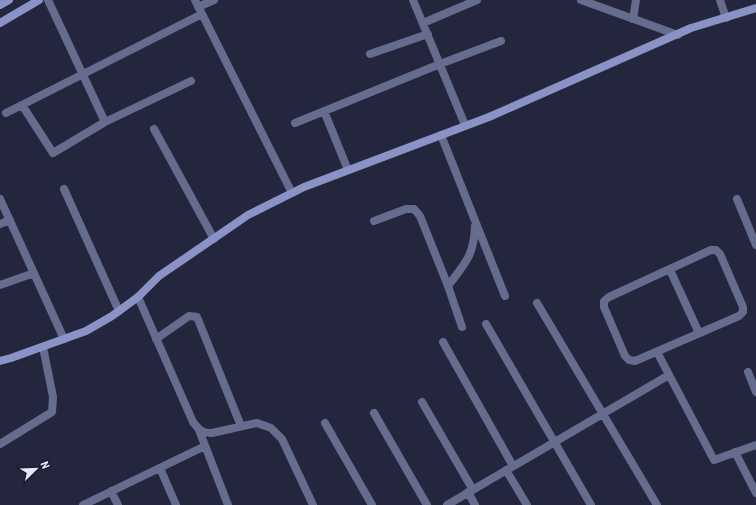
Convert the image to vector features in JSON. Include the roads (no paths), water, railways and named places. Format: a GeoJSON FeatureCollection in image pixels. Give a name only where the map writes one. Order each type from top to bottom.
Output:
{"type":"FeatureCollection","features":[{"type":"Feature","properties":{"kind":"street"},"geometry":{"type":"LineString","coordinates":[[0,5],[9,0]]}},
{"type":"Feature","properties":{"kind":"street"},"geometry":{"type":"LineString","coordinates":[[0,23],[39,0]]}},
{"type":"Feature","properties":{"kind":"street"},"geometry":{"type":"LineString","coordinates":[[48,0],[105,122]]}},
{"type":"Feature","properties":{"kind":"street"},"geometry":{"type":"LineString","coordinates":[[6,113],[82,74],[198,7],[214,0]]}},
{"type":"Feature","properties":{"kind":"street"},"geometry":{"type":"LineString","coordinates":[[413,0],[465,126]]}},
{"type":"Feature","properties":{"kind":"street"},"geometry":{"type":"LineString","coordinates":[[423,23],[477,0]]}},
{"type":"Feature","properties":{"kind":"street"},"geometry":{"type":"LineString","coordinates":[[581,0],[678,34]]}},
{"type":"Feature","properties":{"kind":"street"},"geometry":{"type":"LineString","coordinates":[[633,19],[636,0]]}},
{"type":"Feature","properties":{"kind":"street"},"geometry":{"type":"LineString","coordinates":[[720,0],[726,18]]}},
{"type":"Feature","properties":{"kind":"street"},"geometry":{"type":"LineString","coordinates":[[198,7],[292,193]]}},
{"type":"Feature","properties":{"kind":"street"},"geometry":{"type":"LineString","coordinates":[[0,361],[86,331],[119,311],[138,297],[159,276],[248,215],[292,193],[348,170],[489,117],[692,28],[756,8]]}},
{"type":"Feature","properties":{"kind":"street"},"geometry":{"type":"LineString","coordinates":[[370,54],[428,34]]}},
{"type":"Feature","properties":{"kind":"street"},"geometry":{"type":"LineString","coordinates":[[295,123],[501,41]]}},
{"type":"Feature","properties":{"kind":"street"},"geometry":{"type":"LineString","coordinates":[[22,105],[53,153],[105,122],[191,81]]}},
{"type":"Feature","properties":{"kind":"street"},"geometry":{"type":"LineString","coordinates":[[324,111],[348,170]]}},
{"type":"Feature","properties":{"kind":"street"},"geometry":{"type":"LineString","coordinates":[[154,129],[214,239]]}},
{"type":"Feature","properties":{"kind":"street"},"geometry":{"type":"LineString","coordinates":[[441,135],[505,296]]}},
{"type":"Feature","properties":{"kind":"street"},"geometry":{"type":"LineString","coordinates":[[64,189],[119,311]]}},
{"type":"Feature","properties":{"kind":"street"},"geometry":{"type":"LineString","coordinates":[[0,199],[64,339]]}},
{"type":"Feature","properties":{"kind":"street"},"geometry":{"type":"LineString","coordinates":[[737,199],[756,244]]}},
{"type":"Feature","properties":{"kind":"street"},"geometry":{"type":"LineString","coordinates":[[374,221],[406,209],[414,209],[420,216],[448,286],[462,327]]}},
{"type":"Feature","properties":{"kind":"street"},"geometry":{"type":"LineString","coordinates":[[0,224],[10,220]]}},
{"type":"Feature","properties":{"kind":"street"},"geometry":{"type":"LineString","coordinates":[[448,286],[468,258],[474,241],[475,221]]}},
{"type":"Feature","properties":{"kind":"street"},"geometry":{"type":"LineString","coordinates":[[711,250],[716,250],[720,254],[743,307],[743,312],[739,316],[700,333],[635,362],[629,360],[624,356],[604,307],[604,301],[609,297],[711,250]]}},
{"type":"Feature","properties":{"kind":"street"},"geometry":{"type":"LineString","coordinates":[[670,270],[700,333]]}},
{"type":"Feature","properties":{"kind":"street"},"geometry":{"type":"LineString","coordinates":[[0,285],[34,273]]}},
{"type":"Feature","properties":{"kind":"street"},"geometry":{"type":"LineString","coordinates":[[138,297],[193,422],[200,430],[206,433],[257,423],[271,428],[282,439],[312,504],[303,505]]}},
{"type":"Feature","properties":{"kind":"street"},"geometry":{"type":"LineString","coordinates":[[537,303],[657,505]]}},
{"type":"Feature","properties":{"kind":"street"},"geometry":{"type":"LineString","coordinates":[[156,339],[189,316],[197,317],[241,426]]}},
{"type":"Feature","properties":{"kind":"street"},"geometry":{"type":"LineString","coordinates":[[486,324],[591,505]]}},
{"type":"Feature","properties":{"kind":"street"},"geometry":{"type":"LineString","coordinates":[[443,342],[510,468],[527,505]]}},
{"type":"Feature","properties":{"kind":"street"},"geometry":{"type":"LineString","coordinates":[[0,444],[52,412],[53,397],[43,347]]}},
{"type":"Feature","properties":{"kind":"street"},"geometry":{"type":"LineString","coordinates":[[657,352],[714,460],[756,445]]}},
{"type":"Feature","properties":{"kind":"street"},"geometry":{"type":"LineString","coordinates":[[748,372],[756,392]]}},
{"type":"Feature","properties":{"kind":"street"},"geometry":{"type":"LineString","coordinates":[[447,505],[669,375]]}},
{"type":"Feature","properties":{"kind":"street"},"geometry":{"type":"LineString","coordinates":[[422,402],[470,491],[475,505]]}},
{"type":"Feature","properties":{"kind":"street"},"geometry":{"type":"LineString","coordinates":[[374,413],[427,505]]}},
{"type":"Feature","properties":{"kind":"street"},"geometry":{"type":"LineString","coordinates":[[325,423],[372,505]]}},
{"type":"Feature","properties":{"kind":"street"},"geometry":{"type":"LineString","coordinates":[[200,430],[228,505]]}},
{"type":"Feature","properties":{"kind":"street"},"geometry":{"type":"LineString","coordinates":[[83,505],[205,446]]}},
{"type":"Feature","properties":{"kind":"street"},"geometry":{"type":"LineString","coordinates":[[735,452],[756,493]]}},
{"type":"Feature","properties":{"kind":"street"},"geometry":{"type":"LineString","coordinates":[[160,468],[176,505]]}},
{"type":"Feature","properties":{"kind":"street"},"geometry":{"type":"LineString","coordinates":[[111,491],[118,505]]}}]}
